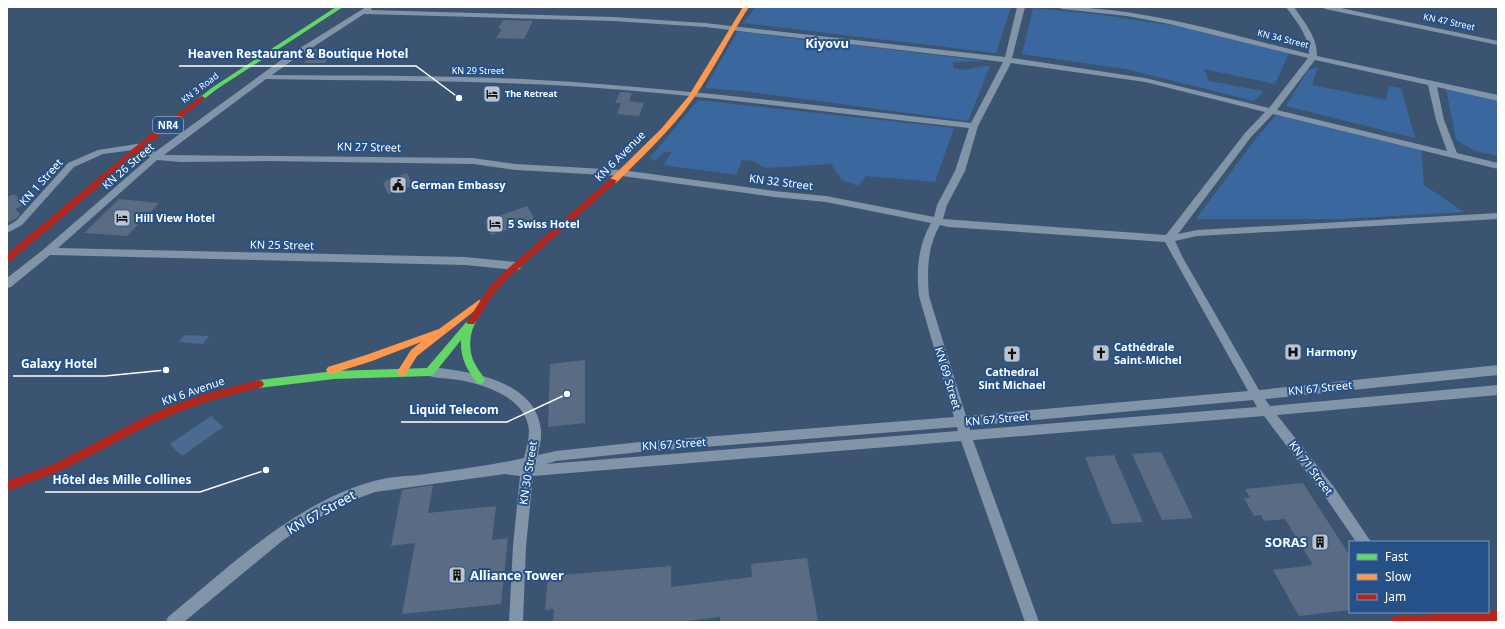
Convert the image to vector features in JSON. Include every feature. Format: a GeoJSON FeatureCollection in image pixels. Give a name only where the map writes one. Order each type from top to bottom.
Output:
{"type":"FeatureCollection","features":[{"type":"Feature","properties":{"kind":"main road","name":"KN 3 Road"},"geometry":{"type":"LineString","coordinates":[[160,119],[209,84],[329,7]]}},
{"type":"Feature","properties":{"kind":"main road","name":"KN 3 Road"},"geometry":{"type":"LineString","coordinates":[[7,259],[162,129],[215,88],[340,7]]}},
{"type":"Feature","properties":{"kind":"main road","name":"KN 6 Avenue"},"geometry":{"type":"LineString","coordinates":[[402,372],[414,353],[484,298],[516,266],[622,173],[692,96],[732,27],[746,7]]}},
{"type":"Feature","properties":{"kind":"main road"},"geometry":{"type":"LineString","coordinates":[[110,158],[137,137]]}},
{"type":"Feature","properties":{"kind":"main road"},"geometry":{"type":"LineString","coordinates":[[18,238],[56,205]]}},
{"type":"Feature","properties":{"kind":"main road","name":"KN 6 Avenue"},"geometry":{"type":"LineString","coordinates":[[7,486],[57,467],[115,437],[194,401],[258,384],[314,375],[430,372],[469,325],[484,298]]}},
{"type":"Feature","properties":{"kind":"main road"},"geometry":{"type":"LineString","coordinates":[[469,325],[464,352],[470,366],[480,380]]}},
{"type":"Feature","properties":{"kind":"main road"},"geometry":{"type":"LineString","coordinates":[[314,375],[369,358],[439,332]]}},
{"type":"Feature","properties":{"kind":"main road"},"geometry":{"type":"LineString","coordinates":[[1396,622],[1414,616],[1498,616]]}},
{"type":"Feature","properties":{"kind":"street","name":"KN 26 Street"},"geometry":{"type":"LineString","coordinates":[[7,284],[48,251],[155,157],[287,60],[371,7]]}},
{"type":"Feature","properties":{"kind":"street","name":"KN 69 Street"},"geometry":{"type":"LineString","coordinates":[[1021,7],[1008,60],[974,126],[960,171],[942,205],[937,222],[930,234],[925,249],[922,278],[924,296],[963,429],[1032,622]]}},
{"type":"Feature","properties":{"kind":"street","name":"KN 34 Street"},"geometry":{"type":"LineString","coordinates":[[1062,7],[1127,14],[1169,22],[1313,57],[1498,98]]}},
{"type":"Feature","properties":{"kind":"street"},"geometry":{"type":"LineString","coordinates":[[1169,239],[1248,135],[1272,110],[1313,57],[1313,45],[1307,32],[1290,7]]}},
{"type":"Feature","properties":{"kind":"street","name":"KN 47 Street"},"geometry":{"type":"LineString","coordinates":[[1325,7],[1498,43]]}},
{"type":"Feature","properties":{"kind":"street"},"geometry":{"type":"LineString","coordinates":[[363,12],[462,16],[613,19],[732,27],[844,42],[1008,60],[1145,80],[1498,166]]}},
{"type":"Feature","properties":{"kind":"street","name":"KN 29 Street"},"geometry":{"type":"LineString","coordinates":[[264,77],[542,82],[664,92],[974,126]]}},
{"type":"Feature","properties":{"kind":"street"},"geometry":{"type":"LineString","coordinates":[[1432,83],[1440,120],[1453,154]]}},
{"type":"Feature","properties":{"kind":"street"},"geometry":{"type":"LineString","coordinates":[[119,151],[143,146],[155,157]]}},
{"type":"Feature","properties":{"kind":"street","name":"KN 1 Street"},"geometry":{"type":"LineString","coordinates":[[7,230],[19,223],[71,165],[101,152],[119,151]]}},
{"type":"Feature","properties":{"kind":"street","name":"KN 27 Street"},"geometry":{"type":"LineString","coordinates":[[155,157],[180,159],[275,158],[473,161],[516,167],[622,173]]}},
{"type":"Feature","properties":{"kind":"street","name":"KN 32 Street"},"geometry":{"type":"LineString","coordinates":[[622,173],[774,194],[826,199],[907,214],[948,224],[1169,239],[1197,233],[1498,216]]}},
{"type":"Feature","properties":{"kind":"street","name":"KN 71 Street"},"geometry":{"type":"LineString","coordinates":[[1169,239],[1178,258],[1256,395],[1329,491],[1363,541]]}},
{"type":"Feature","properties":{"kind":"street","name":"KN 25 Street"},"geometry":{"type":"LineString","coordinates":[[48,251],[365,258],[465,262],[516,266]]}},
{"type":"Feature","properties":{"kind":"street","name":"KN 67 Street"},"geometry":{"type":"LineString","coordinates":[[173,622],[276,537],[340,499],[375,486],[529,466],[638,462],[963,429],[1256,395],[1498,370]]}},
{"type":"Feature","properties":{"kind":"street","name":"KN 30 Street"},"geometry":{"type":"LineString","coordinates":[[430,372],[466,376],[513,393],[532,417],[535,430],[518,547],[516,622]]}},
{"type":"Feature","properties":{"kind":"street","name":"KN 67 Street"},"geometry":{"type":"LineString","coordinates":[[529,466],[556,456],[640,447],[1267,411],[1498,390]]}},
{"type":"Feature","properties":{"kind":"street"},"geometry":{"type":"LineString","coordinates":[[638,462],[640,447]]}},
{"type":"Feature","properties":{"kind":"shaded area"},"geometry":{"type":"Polygon","coordinates":[[[756,7],[1011,7],[996,53],[743,23],[756,7]]]}},
{"type":"Feature","properties":{"kind":"shaded area"},"geometry":{"type":"Polygon","coordinates":[[[1033,8],[1102,15],[1176,26],[1289,53],[1275,84],[1204,69],[1209,81],[1264,91],[1254,101],[1126,69],[1022,54],[1033,8]]]}},
{"type":"Feature","properties":{"kind":"shaded area"},"geometry":{"type":"Polygon","coordinates":[[[738,31],[818,42],[818,48],[832,49],[837,43],[986,61],[953,62],[953,68],[963,70],[990,66],[968,121],[744,91],[705,88],[738,31]]]}},
{"type":"Feature","properties":{"kind":"shaded area"},"geometry":{"type":"Polygon","coordinates":[[[1318,67],[1312,85],[1386,100],[1389,86],[1401,88],[1415,138],[1286,106],[1308,70],[1318,67]]]}},
{"type":"Feature","properties":{"kind":"shaded area"},"geometry":{"type":"Polygon","coordinates":[[[1446,88],[1498,99],[1498,156],[1476,151],[1456,140],[1446,88]]]}},
{"type":"Feature","properties":{"kind":"shaded area"},"geometry":{"type":"Polygon","coordinates":[[[698,100],[954,128],[935,182],[866,176],[858,186],[842,180],[831,164],[766,168],[752,161],[742,160],[736,175],[663,165],[672,152],[664,152],[655,161],[650,158],[698,100]]]}},
{"type":"Feature","properties":{"kind":"shaded area"},"geometry":{"type":"Polygon","coordinates":[[[1276,115],[1421,150],[1424,185],[1464,212],[1341,219],[1196,219],[1257,137],[1276,115]]]}},
{"type":"Feature","properties":{"kind":"shaded area"},"geometry":{"type":"Polygon","coordinates":[[[184,335],[209,336],[203,344],[179,342],[184,335]]]}},
{"type":"Feature","properties":{"kind":"shaded area"},"geometry":{"type":"Polygon","coordinates":[[[211,416],[223,427],[182,456],[170,444],[211,416]]]}},
{"type":"Feature","properties":{"kind":"building"},"geometry":{"type":"Polygon","coordinates":[[[503,20],[533,21],[524,39],[496,38],[502,29],[498,28],[503,20]]]}},
{"type":"Feature","properties":{"kind":"building"},"geometry":{"type":"Polygon","coordinates":[[[315,49],[335,49],[325,63],[304,63],[315,49]]]}},
{"type":"Feature","properties":{"kind":"building"},"geometry":{"type":"Polygon","coordinates":[[[620,92],[632,93],[629,101],[644,103],[639,116],[617,114],[621,103],[615,103],[620,92]]]}},
{"type":"Feature","properties":{"kind":"building","name":"German Embassy"},"geometry":{"type":"Polygon","coordinates":[[[407,173],[413,186],[388,194],[383,183],[407,173]]]}},
{"type":"Feature","properties":{"kind":"building"},"geometry":{"type":"Polygon","coordinates":[[[14,194],[25,204],[15,209],[20,214],[17,218],[7,223],[7,197],[14,194]]]}},
{"type":"Feature","properties":{"kind":"building","name":"Hill View Hotel"},"geometry":{"type":"Polygon","coordinates":[[[119,199],[159,203],[127,236],[84,233],[119,199]]]}},
{"type":"Feature","properties":{"kind":"building","name":"5 Swiss Hotel"},"geometry":{"type":"Polygon","coordinates":[[[527,206],[534,218],[532,219],[533,221],[491,235],[485,221],[527,206]]]}},
{"type":"Feature","properties":{"kind":"building"},"geometry":{"type":"Polygon","coordinates":[[[585,360],[585,423],[548,427],[550,364],[585,360]]]}},
{"type":"Feature","properties":{"kind":"building"},"geometry":{"type":"Polygon","coordinates":[[[1161,452],[1193,518],[1162,520],[1132,454],[1161,452]]]}},
{"type":"Feature","properties":{"kind":"building"},"geometry":{"type":"Polygon","coordinates":[[[1114,455],[1143,522],[1112,524],[1085,457],[1114,455]]]}},
{"type":"Feature","properties":{"kind":"building","name":"SORAS"},"geometry":{"type":"Polygon","coordinates":[[[1303,483],[1349,554],[1349,610],[1299,616],[1273,570],[1313,565],[1285,519],[1264,521],[1261,515],[1254,516],[1244,498],[1250,498],[1245,489],[1303,483]]]}},
{"type":"Feature","properties":{"kind":"building","name":"Alliance Tower"},"geometry":{"type":"Polygon","coordinates":[[[433,485],[428,513],[496,506],[492,540],[508,538],[501,604],[402,614],[415,543],[391,546],[402,490],[433,485]]]}},
{"type":"Feature","properties":{"kind":"building"},"geometry":{"type":"Polygon","coordinates":[[[807,558],[818,622],[720,622],[720,617],[679,622],[553,622],[554,609],[545,610],[548,576],[671,566],[671,587],[752,577],[751,564],[807,558]]]}},
{"type":"Feature","properties":{"kind":"traffic: fast"},"geometry":{"type":"LineString","coordinates":[[202,98],[340,7]]}},
{"type":"Feature","properties":{"kind":"traffic: fast"},"geometry":{"type":"LineString","coordinates":[[259,384],[334,375],[430,372],[471,322]]}},
{"type":"Feature","properties":{"kind":"traffic: fast"},"geometry":{"type":"LineString","coordinates":[[468,328],[466,343],[467,356],[480,380]]}},
{"type":"Feature","properties":{"kind":"traffic: slow"},"geometry":{"type":"LineString","coordinates":[[613,181],[663,131],[690,98],[705,76],[731,29],[746,7]]}},
{"type":"Feature","properties":{"kind":"traffic: slow"},"geometry":{"type":"LineString","coordinates":[[402,372],[414,353],[479,303]]}},
{"type":"Feature","properties":{"kind":"traffic: slow"},"geometry":{"type":"LineString","coordinates":[[331,370],[369,358],[439,332]]}},
{"type":"Feature","properties":{"kind":"traffic: jam"},"geometry":{"type":"LineString","coordinates":[[7,259],[162,129],[202,98]]}},
{"type":"Feature","properties":{"kind":"traffic: jam"},"geometry":{"type":"LineString","coordinates":[[471,322],[491,291],[506,275],[613,181]]}},
{"type":"Feature","properties":{"kind":"traffic: jam"},"geometry":{"type":"LineString","coordinates":[[7,486],[58,467],[147,421],[177,408],[208,397],[259,384]]}},
{"type":"Feature","properties":{"kind":"traffic: jam"},"geometry":{"type":"LineString","coordinates":[[1396,622],[1498,616]]}},
{"type":"Feature","properties":{"kind":"place","name":"The Retreat"},"geometry":{"type":"Point","coordinates":[492,94]}},
{"type":"Feature","properties":{"kind":"place","name":"Heaven Restaurant & Boutique Hotel"},"geometry":{"type":"Point","coordinates":[459,98]}},
{"type":"Feature","properties":{"kind":"place","name":"German Embassy"},"geometry":{"type":"Point","coordinates":[398,185]}},
{"type":"Feature","properties":{"kind":"place","name":"Hill View Hotel"},"geometry":{"type":"Point","coordinates":[122,218]}},
{"type":"Feature","properties":{"kind":"place","name":"5 Swiss Hotel"},"geometry":{"type":"Point","coordinates":[495,224]}},
{"type":"Feature","properties":{"kind":"place","name":"Harmony"},"geometry":{"type":"Point","coordinates":[1293,352]}},
{"type":"Feature","properties":{"kind":"place","name":"Cathédrale Saint-Michel"},"geometry":{"type":"Point","coordinates":[1101,353]}},
{"type":"Feature","properties":{"kind":"place","name":"Cathedral Sint Michael"},"geometry":{"type":"Point","coordinates":[1012,354]}},
{"type":"Feature","properties":{"kind":"place","name":"Galaxy Hotel"},"geometry":{"type":"Point","coordinates":[166,370]}},
{"type":"Feature","properties":{"kind":"place","name":"Liquid Telecom"},"geometry":{"type":"Point","coordinates":[567,394]}},
{"type":"Feature","properties":{"kind":"place","name":"Hôtel des Mille Collines"},"geometry":{"type":"Point","coordinates":[266,470]}},
{"type":"Feature","properties":{"kind":"place","name":"SORAS"},"geometry":{"type":"Point","coordinates":[1320,542]}},
{"type":"Feature","properties":{"kind":"place","name":"Alliance Tower"},"geometry":{"type":"Point","coordinates":[457,575]}},
{"type":"Feature","properties":{"kind":"district","name":"Kiyovu"},"geometry":{"type":"Point","coordinates":[827,43]}}]}
